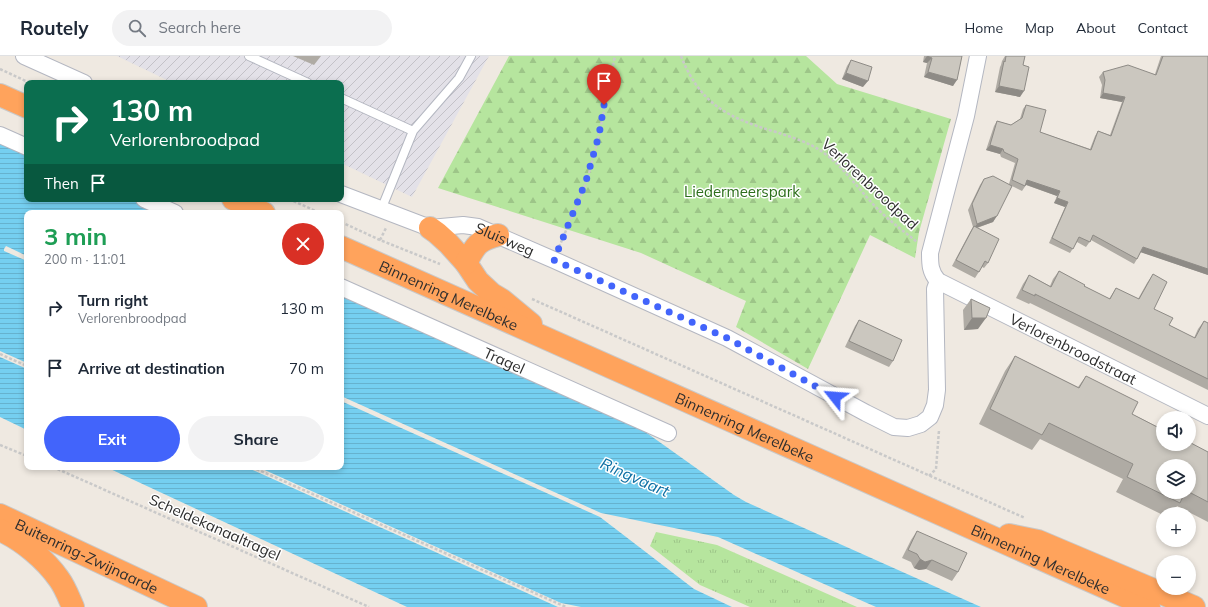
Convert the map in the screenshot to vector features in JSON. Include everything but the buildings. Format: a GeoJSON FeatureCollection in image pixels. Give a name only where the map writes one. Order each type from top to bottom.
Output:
{"type":"FeatureCollection","features":[{"type":"Feature","properties":{"kind":"highway"},"geometry":{"type":"LineString","coordinates":[[0,95],[24,106]]}},
{"type":"Feature","properties":{"kind":"highway"},"geometry":{"type":"LineString","coordinates":[[240,202],[257,210]]}},
{"type":"Feature","properties":{"kind":"highway"},"geometry":{"type":"LineString","coordinates":[[430,228],[437,233],[466,263],[478,281],[492,294],[502,300],[554,342]]}},
{"type":"Feature","properties":{"kind":"highway"},"geometry":{"type":"LineString","coordinates":[[466,263],[474,248],[485,238],[498,235]]}},
{"type":"Feature","properties":{"kind":"highway","name":"Binnenring Merelbeke"},"geometry":{"type":"LineString","coordinates":[[344,248],[1149,607]]}},
{"type":"Feature","properties":{"kind":"highway","name":"Buitenring-Zwijnaarde"},"geometry":{"type":"LineString","coordinates":[[0,515],[196,607]]}},
{"type":"Feature","properties":{"kind":"highway"},"geometry":{"type":"LineString","coordinates":[[967,526],[1038,541],[1188,604],[1208,603]]}},
{"type":"Feature","properties":{"kind":"highway"},"geometry":{"type":"LineString","coordinates":[[0,530],[10,534],[39,556],[59,579],[73,607]]}},
{"type":"Feature","properties":{"kind":"street"},"geometry":{"type":"LineString","coordinates":[[24,56],[77,80]]}},
{"type":"Feature","properties":{"kind":"street"},"geometry":{"type":"LineString","coordinates":[[938,281],[933,275],[930,267],[930,253],[966,116],[978,56]]}},
{"type":"Feature","properties":{"kind":"street"},"geometry":{"type":"LineString","coordinates":[[0,135],[24,146]]}},
{"type":"Feature","properties":{"kind":"street","name":"Sluisweg"},"geometry":{"type":"LineString","coordinates":[[344,195],[430,228],[463,225],[478,227],[498,235],[727,338],[894,427],[908,428],[921,424],[930,417],[935,405],[937,390],[934,290],[938,281]]}},
{"type":"Feature","properties":{"kind":"street"},"geometry":{"type":"LineString","coordinates":[[151,202],[168,210]]}},
{"type":"Feature","properties":{"kind":"street","name":"Verlorenbroodstraat"},"geometry":{"type":"LineString","coordinates":[[938,281],[1208,416]]}},
{"type":"Feature","properties":{"kind":"street","name":"Tragel"},"geometry":{"type":"LineString","coordinates":[[344,288],[668,432]]}},
{"type":"Feature","properties":{"kind":"lane"},"geometry":{"type":"LineString","coordinates":[[249,56],[301,80]]}},
{"type":"Feature","properties":{"kind":"lane"},"geometry":{"type":"LineString","coordinates":[[380,210],[413,131],[459,78],[471,56]]}},
{"type":"Feature","properties":{"kind":"lane"},"geometry":{"type":"LineString","coordinates":[[344,99],[413,131]]}},
{"type":"Feature","properties":{"kind":"path"},"geometry":{"type":"LineString","coordinates":[[554,260],[586,181],[599,135],[615,56]]}},
{"type":"Feature","properties":{"kind":"path","name":"Verlorenbroodpad"},"geometry":{"type":"LineString","coordinates":[[681,56],[696,85],[709,101],[730,115],[754,126],[808,143],[828,156],[884,215],[930,253]]}},
{"type":"Feature","properties":{"kind":"path"},"geometry":{"type":"LineString","coordinates":[[0,69],[24,80]]}},
{"type":"Feature","properties":{"kind":"path"},"geometry":{"type":"LineString","coordinates":[[296,202],[313,210]]}},
{"type":"Feature","properties":{"kind":"path"},"geometry":{"type":"LineString","coordinates":[[344,223],[380,240],[442,265]]}},
{"type":"Feature","properties":{"kind":"path"},"geometry":{"type":"LineString","coordinates":[[530,298],[929,476]]}},
{"type":"Feature","properties":{"kind":"path"},"geometry":{"type":"LineString","coordinates":[[0,354],[24,365]]}},
{"type":"Feature","properties":{"kind":"path"},"geometry":{"type":"LineString","coordinates":[[0,445],[24,455]]}},
{"type":"Feature","properties":{"kind":"path","name":"Scheldekanaaltragel"},"geometry":{"type":"LineString","coordinates":[[60,470],[369,607]]}},
{"type":"Feature","properties":{"kind":"path"},"geometry":{"type":"LineString","coordinates":[[259,470],[566,607]]}},
{"type":"Feature","properties":{"kind":"shaded area"},"geometry":{"type":"Polygon","coordinates":[[[117,56],[489,56],[412,197],[344,164],[344,80],[167,80],[117,56]]]}},
{"type":"Feature","properties":{"kind":"green space","name":"Liedermeerspark"},"geometry":{"type":"Polygon","coordinates":[[[509,56],[806,56],[837,84],[951,119],[919,232],[915,258],[870,235],[808,369],[736,327],[746,301],[641,253],[438,188],[509,56]]]}},
{"type":"Feature","properties":{"kind":"green space"},"geometry":{"type":"Polygon","coordinates":[[[656,532],[717,545],[857,607],[750,607],[700,585],[650,546],[656,532]]]}},
{"type":"Feature","properties":{"kind":"water"},"geometry":{"type":"Polygon","coordinates":[[[0,142],[24,153],[24,202],[138,202],[155,210],[24,210],[24,255],[6,246],[4,251],[24,260],[24,362],[0,351],[0,142]]]}},
{"type":"Feature","properties":{"kind":"water","name":"Ringvaart"},"geometry":{"type":"Polygon","coordinates":[[[344,294],[637,426],[746,502],[981,607],[876,607],[718,537],[601,513],[344,397],[344,294]]]}},
{"type":"Feature","properties":{"kind":"water"},"geometry":{"type":"Polygon","coordinates":[[[0,357],[24,368],[24,429],[0,417],[0,357]]]}},
{"type":"Feature","properties":{"kind":"water"},"geometry":{"type":"Polygon","coordinates":[[[344,402],[600,517],[694,589],[732,607],[581,607],[561,603],[265,470],[344,470],[344,402]]]}},
{"type":"Feature","properties":{"kind":"water"},"geometry":{"type":"Polygon","coordinates":[[[112,470],[253,470],[558,607],[407,607],[112,470]]]}},
{"type":"Feature","properties":{"kind":"route"},"geometry":{"type":"LineString","coordinates":[[604,105],[599,135],[586,181],[554,260],[727,338],[835,397]]}}]}
